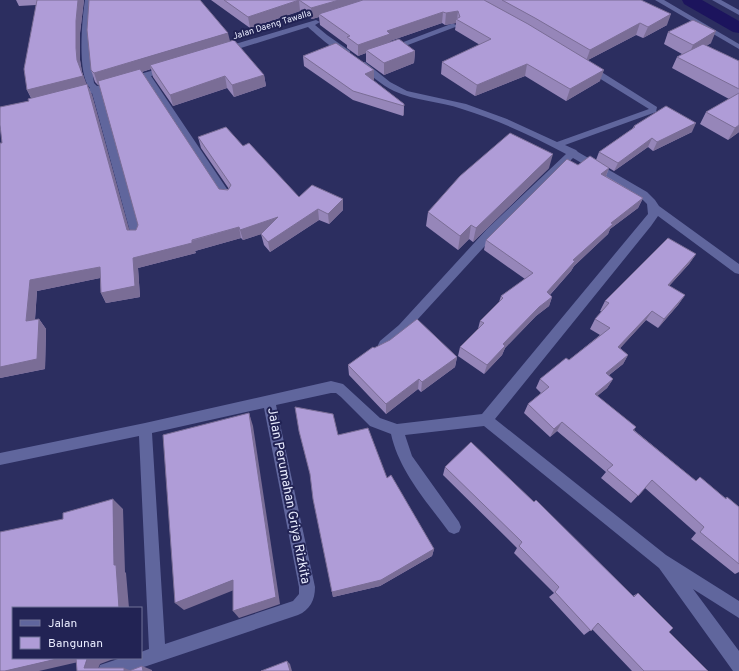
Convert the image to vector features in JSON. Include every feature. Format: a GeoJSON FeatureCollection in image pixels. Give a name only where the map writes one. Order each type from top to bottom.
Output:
{"type":"FeatureCollection","features":[{"type":"Feature","properties":{"kind":"street"},"geometry":{"type":"LineString","coordinates":[[89,0],[86,16],[85,49],[90,84],[96,90],[136,236]]}},
{"type":"Feature","properties":{"kind":"street"},"geometry":{"type":"LineString","coordinates":[[659,0],[739,46]]}},
{"type":"Feature","properties":{"kind":"street"},"geometry":{"type":"LineString","coordinates":[[716,0],[739,13]]}},
{"type":"Feature","properties":{"kind":"street","name":"Jalan Daeng Tawalla"},"geometry":{"type":"LineString","coordinates":[[220,52],[324,19]]}},
{"type":"Feature","properties":{"kind":"street"},"geometry":{"type":"LineString","coordinates":[[310,24],[324,36],[362,60],[388,85],[396,90],[462,106],[527,131],[573,152],[638,190],[650,200],[654,208],[654,214],[650,220],[486,420],[661,560],[739,610]]}},
{"type":"Feature","properties":{"kind":"street"},"geometry":{"type":"LineString","coordinates":[[380,53],[454,26]]}},
{"type":"Feature","properties":{"kind":"street"},"geometry":{"type":"LineString","coordinates":[[556,145],[653,110],[653,107],[582,64]]}},
{"type":"Feature","properties":{"kind":"street"},"geometry":{"type":"LineString","coordinates":[[65,98],[176,66]]}},
{"type":"Feature","properties":{"kind":"street"},"geometry":{"type":"LineString","coordinates":[[146,75],[227,197]]}},
{"type":"Feature","properties":{"kind":"street"},"geometry":{"type":"LineString","coordinates":[[384,345],[403,328],[491,232],[573,152]]}},
{"type":"Feature","properties":{"kind":"street"},"geometry":{"type":"LineString","coordinates":[[654,208],[739,270]]}},
{"type":"Feature","properties":{"kind":"street","name":"Jalan Perumahan Griya Rizkita"},"geometry":{"type":"LineString","coordinates":[[0,459],[146,429],[331,387],[339,388],[375,422],[397,430],[486,420]]}},
{"type":"Feature","properties":{"kind":"street","name":"Jalan Perumahan Griya Rizkita"},"geometry":{"type":"LineString","coordinates":[[106,671],[298,607],[306,597],[307,588],[269,400]]}},
{"type":"Feature","properties":{"kind":"street"},"geometry":{"type":"LineString","coordinates":[[146,429],[157,655]]}},
{"type":"Feature","properties":{"kind":"street"},"geometry":{"type":"LineString","coordinates":[[397,430],[401,448],[407,461],[454,527]]}},
{"type":"Feature","properties":{"kind":"street"},"geometry":{"type":"LineString","coordinates":[[661,560],[739,665]]}},
{"type":"Feature","properties":{"kind":"building"},"geometry":{"type":"Polygon","coordinates":[[[37,0],[78,0],[76,48],[77,60],[83,76],[27,90],[24,69],[37,0]]]}},
{"type":"Feature","properties":{"kind":"building"},"geometry":{"type":"Polygon","coordinates":[[[89,0],[200,0],[228,33],[94,73],[91,70],[87,30],[89,0]]]}},
{"type":"Feature","properties":{"kind":"building"},"geometry":{"type":"Polygon","coordinates":[[[224,0],[299,0],[248,17],[224,0]]]}},
{"type":"Feature","properties":{"kind":"building"},"geometry":{"type":"Polygon","coordinates":[[[299,0],[339,0],[311,8],[299,0]]]}},
{"type":"Feature","properties":{"kind":"building"},"geometry":{"type":"Polygon","coordinates":[[[363,0],[484,0],[528,24],[604,70],[570,89],[527,64],[477,85],[442,62],[491,39],[456,19],[460,17],[458,11],[443,12],[387,31],[390,34],[358,45],[347,37],[350,36],[319,14],[363,0]]]}},
{"type":"Feature","properties":{"kind":"building"},"geometry":{"type":"Polygon","coordinates":[[[502,0],[641,0],[671,14],[648,27],[640,23],[590,50],[502,0]]]}},
{"type":"Feature","properties":{"kind":"building"},"geometry":{"type":"Polygon","coordinates":[[[693,20],[716,31],[693,45],[668,32],[693,20]]]}},
{"type":"Feature","properties":{"kind":"building"},"geometry":{"type":"Polygon","coordinates":[[[399,39],[415,51],[384,63],[366,50],[399,39]]]}},
{"type":"Feature","properties":{"kind":"building"},"geometry":{"type":"Polygon","coordinates":[[[234,40],[264,75],[232,85],[225,76],[170,95],[150,65],[234,40]]]}},
{"type":"Feature","properties":{"kind":"building"},"geometry":{"type":"Polygon","coordinates":[[[336,43],[374,70],[365,74],[404,104],[404,106],[353,91],[303,56],[336,43]]]}},
{"type":"Feature","properties":{"kind":"building"},"geometry":{"type":"Polygon","coordinates":[[[703,44],[739,61],[739,89],[677,57],[703,44]]]}},
{"type":"Feature","properties":{"kind":"building"},"geometry":{"type":"Polygon","coordinates":[[[140,69],[219,189],[228,190],[231,185],[198,137],[226,127],[243,146],[249,143],[299,197],[312,185],[343,199],[328,214],[318,209],[268,242],[261,234],[278,217],[240,230],[239,227],[192,240],[192,243],[133,258],[135,286],[101,293],[100,267],[30,280],[26,321],[39,319],[37,359],[0,367],[0,143],[2,143],[0,107],[29,101],[28,99],[87,84],[127,230],[136,230],[138,225],[98,81],[140,69]]]}},
{"type":"Feature","properties":{"kind":"building"},"geometry":{"type":"Polygon","coordinates":[[[739,93],[739,125],[735,128],[706,112],[739,93]]]}},
{"type":"Feature","properties":{"kind":"building"},"geometry":{"type":"Polygon","coordinates":[[[666,106],[696,123],[657,142],[652,138],[618,163],[599,152],[635,127],[634,126],[666,106]]]}},
{"type":"Feature","properties":{"kind":"building"},"geometry":{"type":"Polygon","coordinates":[[[510,133],[553,154],[476,228],[471,225],[460,236],[428,212],[460,176],[510,133]]]}},
{"type":"Feature","properties":{"kind":"building"},"geometry":{"type":"Polygon","coordinates":[[[590,156],[609,168],[601,174],[643,198],[611,223],[613,224],[573,260],[575,261],[547,292],[552,297],[539,307],[503,344],[505,346],[487,365],[460,347],[484,323],[480,321],[503,298],[501,296],[533,273],[486,240],[567,159],[578,165],[590,156]]]}},
{"type":"Feature","properties":{"kind":"building"},"geometry":{"type":"Polygon","coordinates":[[[668,238],[696,254],[668,285],[685,295],[664,319],[652,311],[618,347],[628,355],[606,373],[613,379],[595,394],[636,427],[633,430],[696,481],[700,477],[726,499],[727,497],[739,507],[739,564],[700,532],[704,527],[652,480],[638,496],[607,470],[613,465],[562,422],[554,429],[528,404],[549,387],[540,379],[566,358],[569,360],[610,328],[595,319],[609,303],[605,301],[668,238]]]}},
{"type":"Feature","properties":{"kind":"building"},"geometry":{"type":"Polygon","coordinates":[[[417,319],[457,357],[422,382],[419,379],[386,404],[348,365],[373,347],[374,348],[390,340],[417,319]]]}},
{"type":"Feature","properties":{"kind":"building"},"geometry":{"type":"Polygon","coordinates":[[[295,407],[333,414],[338,435],[368,428],[387,478],[391,475],[434,549],[381,580],[332,592],[313,499],[310,474],[299,431],[295,407]]]}},
{"type":"Feature","properties":{"kind":"building"},"geometry":{"type":"Polygon","coordinates":[[[249,413],[276,597],[233,611],[233,580],[175,603],[163,435],[249,413]]]}},
{"type":"Feature","properties":{"kind":"building"},"geometry":{"type":"Polygon","coordinates":[[[471,442],[534,502],[536,500],[634,597],[638,593],[673,628],[669,632],[708,671],[644,671],[598,623],[591,631],[555,592],[559,587],[519,546],[522,542],[445,467],[471,442]]]}},
{"type":"Feature","properties":{"kind":"building"},"geometry":{"type":"Polygon","coordinates":[[[113,499],[114,565],[116,565],[119,607],[12,607],[12,659],[57,659],[0,671],[0,532],[63,519],[63,513],[113,499]]]}},
{"type":"Feature","properties":{"kind":"building"},"geometry":{"type":"Polygon","coordinates":[[[76,659],[87,659],[84,668],[124,668],[124,671],[77,671],[76,659]]]}},
{"type":"Feature","properties":{"kind":"building"},"geometry":{"type":"Polygon","coordinates":[[[287,661],[290,671],[261,671],[287,661]]]}},
{"type":"Feature","properties":{"kind":"building"},"geometry":{"type":"Polygon","coordinates":[[[142,666],[143,671],[129,671],[142,666]]]}},
{"type":"Feature","properties":{"kind":"waterway"},"geometry":{"type":"LineString","coordinates":[[690,0],[739,28]]}}]}
